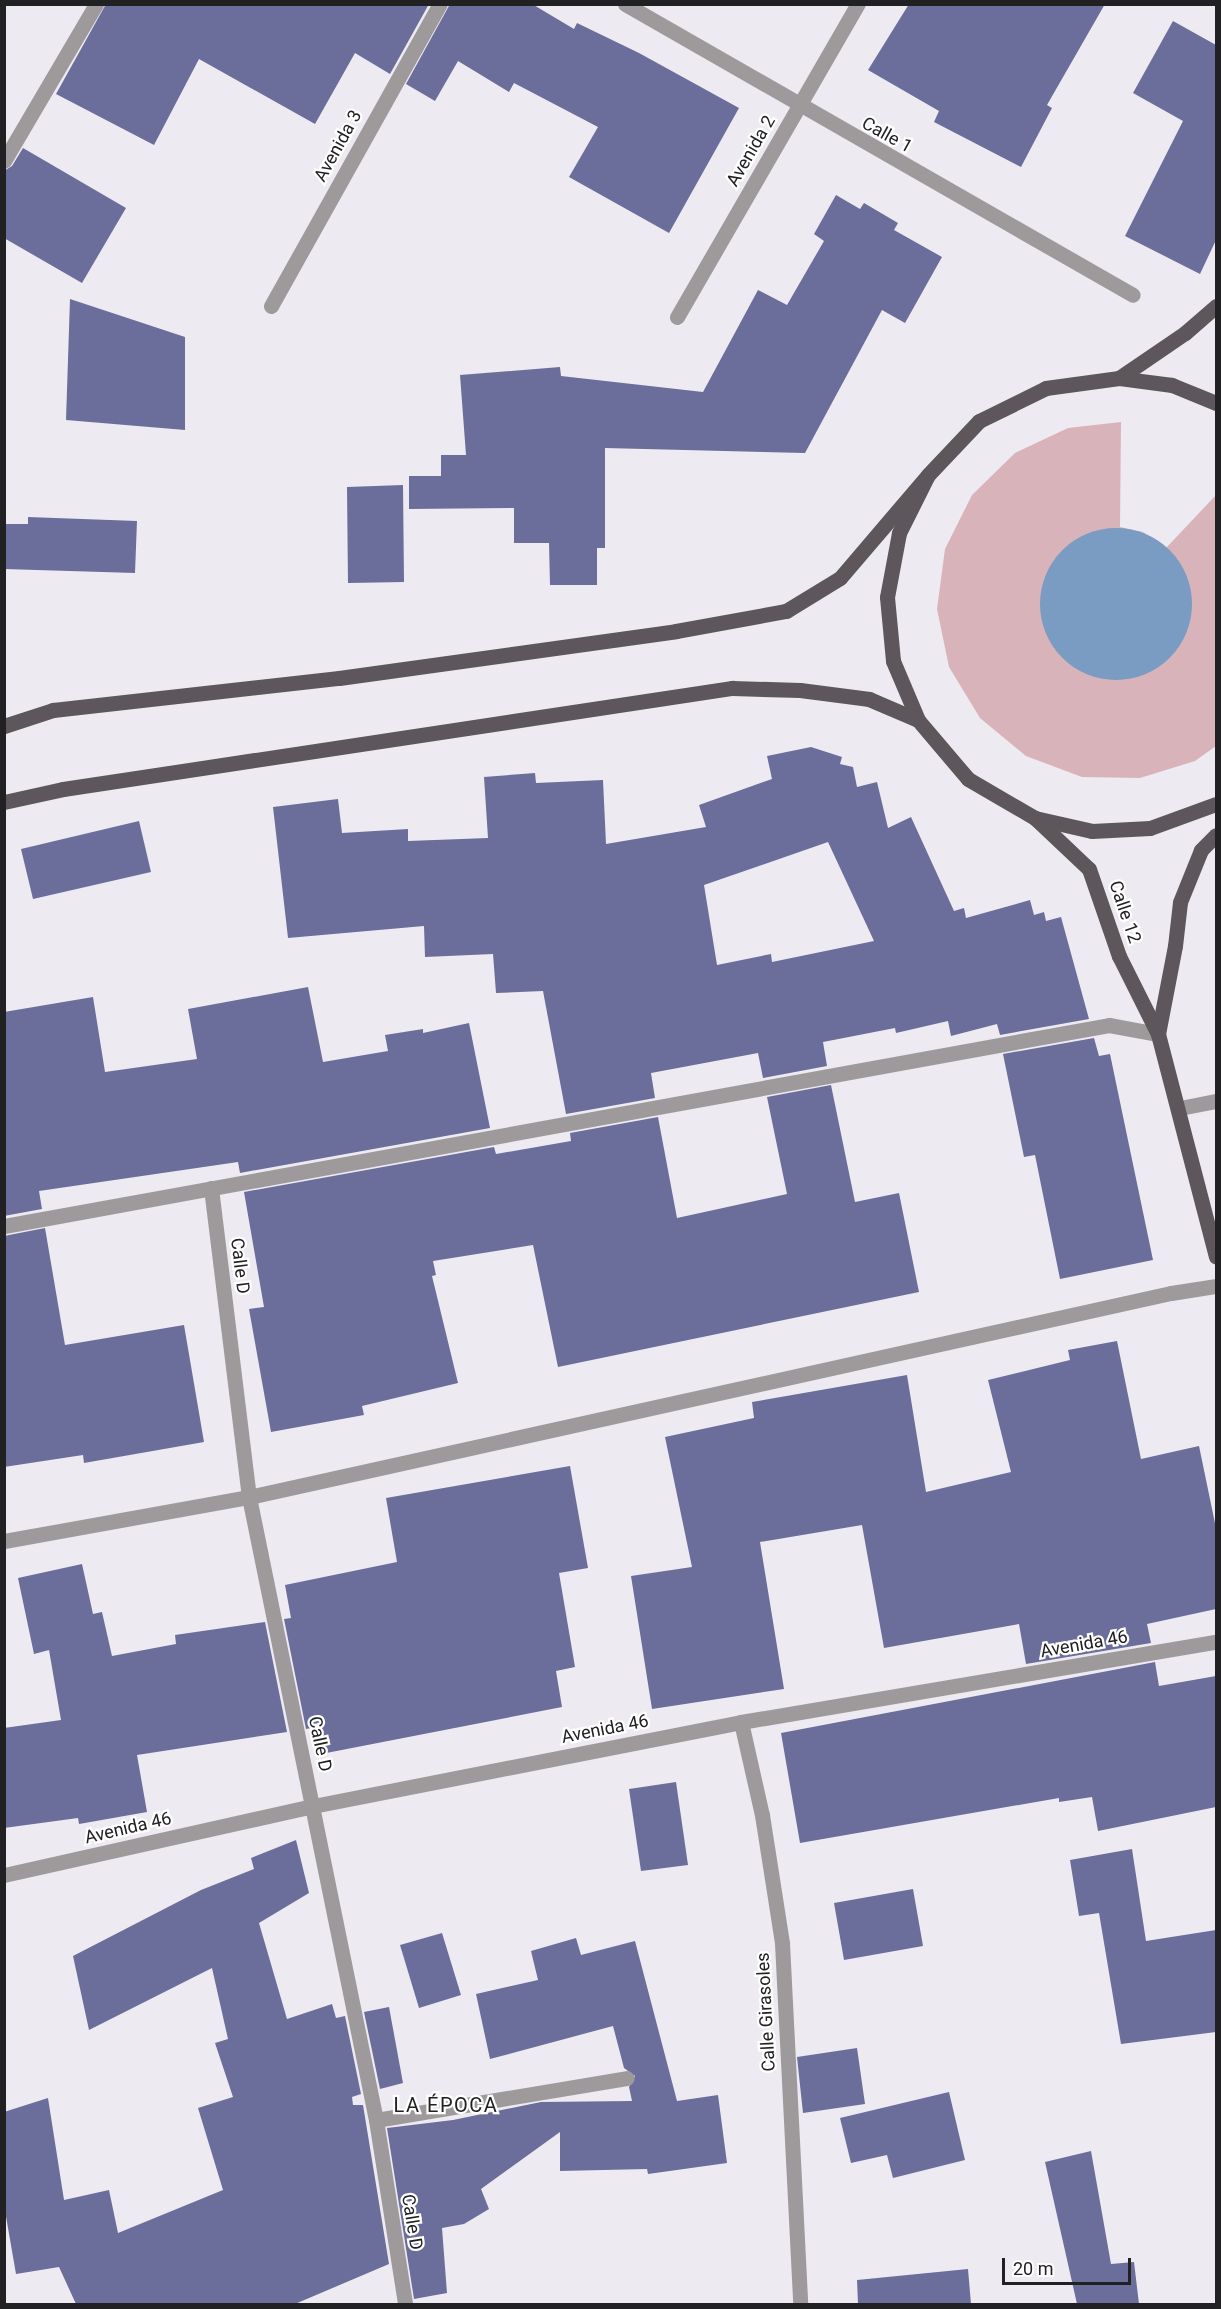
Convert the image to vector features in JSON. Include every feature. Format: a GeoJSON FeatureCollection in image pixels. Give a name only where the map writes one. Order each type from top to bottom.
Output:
{"type":"FeatureCollection","features":[{"type":"Feature","properties":{"kind":"main road"},"geometry":{"type":"LineString","coordinates":[[1119,378],[1185,333],[1216,306]]}},
{"type":"Feature","properties":{"kind":"main road"},"geometry":{"type":"LineString","coordinates":[[4,726],[53,710],[339,678],[675,631],[786,610],[840,578],[928,475],[979,421],[1046,388],[1119,378],[1172,385],[1216,403]]}},
{"type":"Feature","properties":{"kind":"main road"},"geometry":{"type":"LineString","coordinates":[[928,475],[899,533],[887,597],[893,661],[918,720],[968,779],[1035,818],[1092,831],[1150,828],[1216,804]]}},
{"type":"Feature","properties":{"kind":"main road"},"geometry":{"type":"LineString","coordinates":[[4,802],[63,789],[732,688],[800,690],[869,699],[918,720]]}},
{"type":"Feature","properties":{"kind":"main road","name":"Calle 12"},"geometry":{"type":"LineString","coordinates":[[1035,818],[1089,869],[1119,956],[1158,1034],[1180,1108],[1216,1257]]}},
{"type":"Feature","properties":{"kind":"main road","name":"Calle 12"},"geometry":{"type":"LineString","coordinates":[[1158,1034],[1175,946],[1180,902],[1201,850],[1216,835]]}},
{"type":"Feature","properties":{"kind":"street"},"geometry":{"type":"LineString","coordinates":[[4,161],[96,4]]}},
{"type":"Feature","properties":{"kind":"street","name":"Avenida 3"},"geometry":{"type":"LineString","coordinates":[[271,306],[440,4]]}},
{"type":"Feature","properties":{"kind":"street","name":"Calle 1"},"geometry":{"type":"LineString","coordinates":[[625,4],[799,107],[1133,295]]}},
{"type":"Feature","properties":{"kind":"street","name":"Avenida 2"},"geometry":{"type":"LineString","coordinates":[[677,317],[858,4]]}},
{"type":"Feature","properties":{"kind":"street"},"geometry":{"type":"LineString","coordinates":[[4,1226],[1109,1025],[1158,1034]]}},
{"type":"Feature","properties":{"kind":"street"},"geometry":{"type":"LineString","coordinates":[[1180,1108],[1216,1101]]}},
{"type":"Feature","properties":{"kind":"street","name":"Calle D"},"geometry":{"type":"LineString","coordinates":[[211,1188],[249,1497],[376,2120],[405,2304]]}},
{"type":"Feature","properties":{"kind":"street"},"geometry":{"type":"LineString","coordinates":[[4,1541],[249,1497],[1171,1293],[1216,1287]]}},
{"type":"Feature","properties":{"kind":"street","name":"Avenida 46"},"geometry":{"type":"LineString","coordinates":[[5,1877],[313,1806],[741,1722],[1216,1642]]}},
{"type":"Feature","properties":{"kind":"street","name":"Calle Girasoles"},"geometry":{"type":"LineString","coordinates":[[741,1722],[762,1815],[782,1943],[800,2304]]}},
{"type":"Feature","properties":{"kind":"street"},"geometry":{"type":"LineString","coordinates":[[376,2120],[626,2078]]}},
{"type":"Feature","properties":{"kind":"shaded area"},"geometry":{"type":"Polygon","coordinates":[[[1121,422],[1120,527],[1143,532],[1166,548],[1216,495],[1216,746],[1195,761],[1140,778],[1082,777],[1026,756],[980,718],[949,667],[937,609],[945,549],[972,495],[1015,453],[1068,428],[1121,422]]]}},
{"type":"Feature","properties":{"kind":"water"},"geometry":{"type":"Polygon","coordinates":[[[1116,528],[1145,534],[1170,550],[1186,575],[1192,604],[1186,633],[1170,658],[1145,674],[1116,680],[1087,674],[1062,658],[1046,633],[1040,604],[1046,575],[1062,550],[1087,534],[1116,528]]]}},
{"type":"Feature","properties":{"kind":"building"},"geometry":{"type":"Polygon","coordinates":[[[106,4],[429,4],[390,74],[355,53],[315,124],[199,59],[154,145],[56,94],[106,4]]]}},
{"type":"Feature","properties":{"kind":"building"},"geometry":{"type":"Polygon","coordinates":[[[450,4],[532,4],[574,29],[577,23],[639,53],[739,108],[669,233],[569,177],[598,127],[514,83],[509,92],[458,61],[435,101],[406,84],[450,4]]]}},
{"type":"Feature","properties":{"kind":"building"},"geometry":{"type":"Polygon","coordinates":[[[909,4],[1105,4],[1047,105],[1052,108],[1021,167],[934,122],[939,111],[868,70],[909,4]]]}},
{"type":"Feature","properties":{"kind":"building"},"geometry":{"type":"Polygon","coordinates":[[[1173,21],[1216,45],[1216,240],[1200,274],[1125,236],[1183,121],[1133,93],[1173,21]]]}},
{"type":"Feature","properties":{"kind":"building"},"geometry":{"type":"Polygon","coordinates":[[[23,148],[126,208],[82,283],[4,238],[4,171],[12,166],[23,148]]]}},
{"type":"Feature","properties":{"kind":"building"},"geometry":{"type":"Polygon","coordinates":[[[836,195],[860,209],[864,203],[898,223],[894,230],[942,257],[905,323],[882,310],[805,453],[605,448],[605,548],[597,548],[597,585],[550,585],[549,543],[514,543],[514,508],[409,509],[409,476],[441,476],[441,455],[466,455],[460,375],[560,367],[561,376],[703,392],[758,290],[787,305],[824,241],[814,234],[836,195]]]}},
{"type":"Feature","properties":{"kind":"building"},"geometry":{"type":"Polygon","coordinates":[[[70,299],[185,337],[185,430],[66,420],[70,299]]]}},
{"type":"Feature","properties":{"kind":"building"},"geometry":{"type":"Polygon","coordinates":[[[403,485],[404,582],[348,583],[347,487],[403,485]]]}},
{"type":"Feature","properties":{"kind":"building"},"geometry":{"type":"Polygon","coordinates":[[[28,517],[137,521],[135,573],[4,569],[4,524],[28,524],[28,517]]]}},
{"type":"Feature","properties":{"kind":"building"},"geometry":{"type":"Polygon","coordinates":[[[811,747],[842,757],[840,764],[853,767],[857,787],[877,782],[888,828],[911,817],[954,911],[964,908],[966,918],[1030,900],[1034,915],[1044,912],[1046,921],[1061,917],[1089,1019],[1000,1035],[997,1024],[951,1036],[948,1021],[896,1033],[895,1028],[823,1042],[827,1066],[763,1078],[758,1053],[651,1073],[655,1098],[566,1114],[543,991],[496,993],[493,954],[425,957],[424,926],[288,938],[273,807],[338,799],[342,833],[408,829],[408,841],[488,838],[484,777],[535,773],[536,783],[603,780],[606,844],[706,827],[699,805],[772,779],[767,756],[811,747]],[[828,842],[704,885],[717,965],[771,954],[772,962],[874,941],[828,842]]]}},
{"type":"Feature","properties":{"kind":"building"},"geometry":{"type":"Polygon","coordinates":[[[139,821],[151,872],[33,899],[21,849],[139,821]]]}},
{"type":"Feature","properties":{"kind":"building"},"geometry":{"type":"Polygon","coordinates":[[[308,987],[323,1062],[388,1051],[385,1035],[423,1029],[423,1033],[469,1023],[490,1128],[240,1173],[238,1162],[39,1191],[42,1209],[4,1216],[4,1012],[93,997],[105,1072],[197,1059],[188,1009],[308,987]]]}},
{"type":"Feature","properties":{"kind":"building"},"geometry":{"type":"Polygon","coordinates":[[[1094,1038],[1099,1056],[1110,1054],[1153,1260],[1060,1279],[1035,1155],[1024,1157],[1003,1054],[1094,1038]]]}},
{"type":"Feature","properties":{"kind":"building"},"geometry":{"type":"Polygon","coordinates":[[[831,1085],[855,1202],[899,1193],[919,1292],[558,1367],[533,1245],[433,1261],[436,1275],[432,1276],[458,1383],[362,1406],[364,1415],[271,1432],[249,1309],[264,1307],[244,1192],[494,1147],[496,1154],[571,1141],[570,1133],[658,1117],[677,1218],[787,1194],[767,1097],[831,1085]]]}},
{"type":"Feature","properties":{"kind":"building"},"geometry":{"type":"Polygon","coordinates":[[[45,1228],[65,1345],[184,1325],[204,1442],[84,1463],[83,1455],[4,1467],[4,1236],[45,1228]]]}},
{"type":"Feature","properties":{"kind":"building"},"geometry":{"type":"Polygon","coordinates":[[[1117,1341],[1141,1459],[1199,1446],[1216,1528],[1216,1609],[1147,1624],[1151,1643],[1026,1664],[1019,1624],[884,1648],[862,1525],[760,1542],[784,1689],[652,1709],[631,1576],[692,1567],[665,1437],[754,1418],[752,1402],[907,1375],[926,1492],[1011,1472],[988,1380],[1070,1360],[1068,1350],[1117,1341]]]}},
{"type":"Feature","properties":{"kind":"building"},"geometry":{"type":"Polygon","coordinates":[[[570,1466],[588,1568],[559,1573],[575,1667],[556,1671],[562,1707],[316,1755],[311,1728],[306,1729],[284,1619],[291,1618],[285,1585],[397,1562],[386,1498],[570,1466]]]}},
{"type":"Feature","properties":{"kind":"building"},"geometry":{"type":"Polygon","coordinates":[[[82,1564],[93,1614],[102,1612],[112,1656],[176,1644],[175,1635],[265,1622],[287,1732],[137,1755],[147,1812],[79,1824],[78,1818],[4,1828],[4,1728],[61,1720],[49,1650],[34,1654],[18,1578],[82,1564]]]}},
{"type":"Feature","properties":{"kind":"building"},"geometry":{"type":"Polygon","coordinates":[[[1155,1662],[1159,1686],[1216,1676],[1216,1807],[1098,1831],[1092,1797],[1059,1802],[1059,1798],[800,1843],[781,1733],[1155,1662]]]}},
{"type":"Feature","properties":{"kind":"building"},"geometry":{"type":"Polygon","coordinates":[[[676,1782],[688,1865],[641,1871],[629,1789],[676,1782]]]}},
{"type":"Feature","properties":{"kind":"building"},"geometry":{"type":"Polygon","coordinates":[[[296,1840],[309,1893],[259,1923],[287,2019],[332,2004],[336,2018],[345,2016],[361,2094],[352,2097],[353,2105],[363,2105],[389,2264],[295,2304],[76,2304],[59,2267],[16,2274],[4,2205],[4,2112],[48,2098],[64,2200],[109,2190],[118,2233],[223,2190],[198,2108],[233,2097],[215,2043],[228,2039],[212,1968],[89,2030],[73,1956],[201,1890],[254,1869],[251,1858],[296,1840]]]}},
{"type":"Feature","properties":{"kind":"building"},"geometry":{"type":"Polygon","coordinates":[[[1132,1849],[1146,1941],[1216,1930],[1216,2032],[1121,2044],[1099,1913],[1079,1916],[1070,1860],[1132,1849]]]}},
{"type":"Feature","properties":{"kind":"building"},"geometry":{"type":"Polygon","coordinates":[[[913,1889],[923,1946],[844,1960],[834,1903],[913,1889]]]}},
{"type":"Feature","properties":{"kind":"building"},"geometry":{"type":"Polygon","coordinates":[[[442,1933],[461,1995],[419,2008],[400,1945],[442,1933]]]}},
{"type":"Feature","properties":{"kind":"building"},"geometry":{"type":"Polygon","coordinates":[[[576,1938],[581,1955],[635,1941],[677,2101],[718,2095],[727,2163],[648,2174],[647,2169],[560,2171],[560,2132],[481,2189],[489,2209],[464,2224],[442,2228],[447,2293],[414,2299],[387,2128],[453,2120],[541,2102],[632,2101],[629,2087],[635,2076],[624,2068],[613,2026],[490,2059],[476,1994],[538,1980],[531,1951],[576,1938]]]}},
{"type":"Feature","properties":{"kind":"building"},"geometry":{"type":"Polygon","coordinates":[[[389,2007],[403,2083],[380,2089],[364,2012],[389,2007]]]}},
{"type":"Feature","properties":{"kind":"building"},"geometry":{"type":"Polygon","coordinates":[[[857,2048],[865,2104],[803,2113],[797,2057],[857,2048]]]}},
{"type":"Feature","properties":{"kind":"building"},"geometry":{"type":"Polygon","coordinates":[[[949,2092],[965,2160],[893,2178],[887,2155],[851,2163],[840,2118],[949,2092]]]}},
{"type":"Feature","properties":{"kind":"building"},"geometry":{"type":"Polygon","coordinates":[[[1091,2151],[1111,2264],[1134,2262],[1139,2304],[1077,2304],[1045,2162],[1091,2151]]]}},
{"type":"Feature","properties":{"kind":"building"},"geometry":{"type":"Polygon","coordinates":[[[968,2269],[971,2304],[858,2304],[857,2280],[968,2269]]]}},
{"type":"Feature","properties":{"kind":"district","name":"LA ÉPOCA"},"geometry":{"type":"Point","coordinates":[446,2105]}}]}
